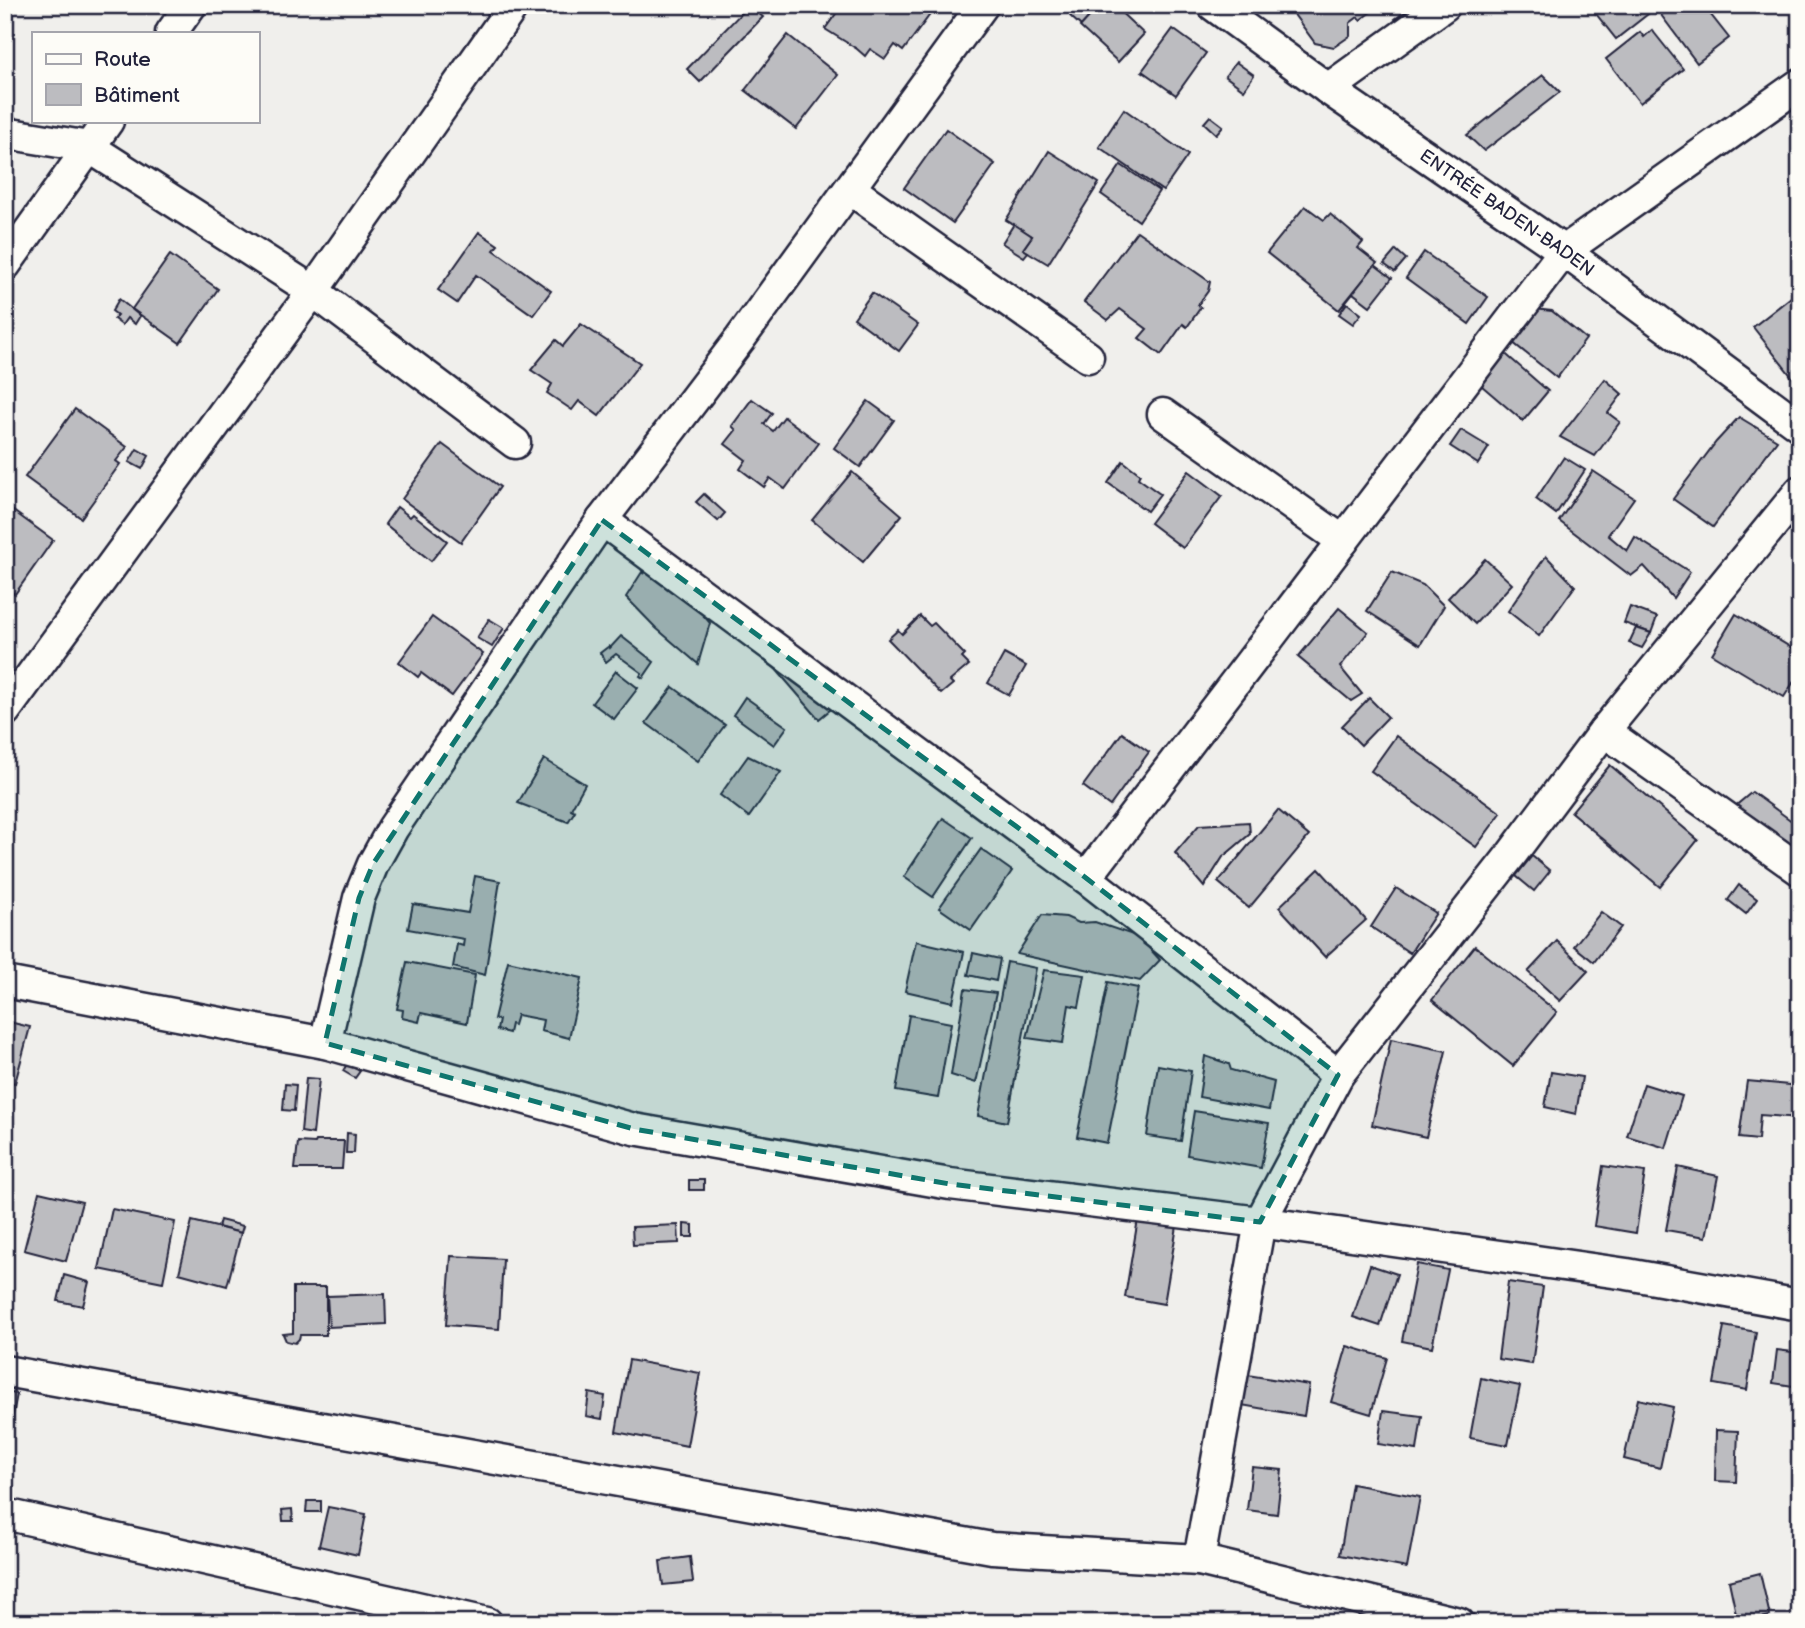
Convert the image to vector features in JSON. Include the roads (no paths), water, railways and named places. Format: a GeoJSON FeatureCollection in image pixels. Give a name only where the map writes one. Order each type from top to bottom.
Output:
{"type":"FeatureCollection","features":[{"type":"Feature","properties":{"kind":"street"},"geometry":{"type":"LineString","coordinates":[[172,32],[191,5]]}},
{"type":"Feature","properties":{"kind":"street"},"geometry":{"type":"LineString","coordinates":[[5,711],[313,290],[514,5]]}},
{"type":"Feature","properties":{"kind":"street"},"geometry":{"type":"LineString","coordinates":[[325,1043],[359,898],[373,864],[393,828],[602,520],[850,189],[983,5]]}},
{"type":"Feature","properties":{"kind":"street","name":"ENTRÉE BADEN-BADEN"},"geometry":{"type":"LineString","coordinates":[[1213,5],[1328,89],[1564,251],[1800,426]]}},
{"type":"Feature","properties":{"kind":"street"},"geometry":{"type":"LineString","coordinates":[[1328,89],[1445,5]]}},
{"type":"Feature","properties":{"kind":"street"},"geometry":{"type":"LineString","coordinates":[[1086,878],[1564,251],[1800,84]]}},
{"type":"Feature","properties":{"kind":"street"},"geometry":{"type":"LineString","coordinates":[[5,265],[107,122]]}},
{"type":"Feature","properties":{"kind":"street"},"geometry":{"type":"LineString","coordinates":[[5,133],[89,147],[313,290],[514,443]]}},
{"type":"Feature","properties":{"kind":"street"},"geometry":{"type":"LineString","coordinates":[[850,189],[1087,357]]}},
{"type":"Feature","properties":{"kind":"street"},"geometry":{"type":"LineString","coordinates":[[1163,414],[1343,541]]}},
{"type":"Feature","properties":{"kind":"street"},"geometry":{"type":"LineString","coordinates":[[1199,1560],[1260,1222],[1338,1074],[1511,855],[1604,731],[1800,491]]}},
{"type":"Feature","properties":{"kind":"street"},"geometry":{"type":"LineString","coordinates":[[602,520],[1086,878],[1338,1074]]}},
{"type":"Feature","properties":{"kind":"street"},"geometry":{"type":"LineString","coordinates":[[1604,731],[1800,870]]}},
{"type":"Feature","properties":{"kind":"street"},"geometry":{"type":"LineString","coordinates":[[5,982],[325,1043],[634,1129],[950,1184],[1260,1222],[1627,1274],[1800,1305]]}},
{"type":"Feature","properties":{"kind":"street"},"geometry":{"type":"LineString","coordinates":[[5,1371],[992,1548],[1199,1560],[1459,1623]]}},
{"type":"Feature","properties":{"kind":"street"},"geometry":{"type":"LineString","coordinates":[[5,1514],[476,1621]]}}]}
